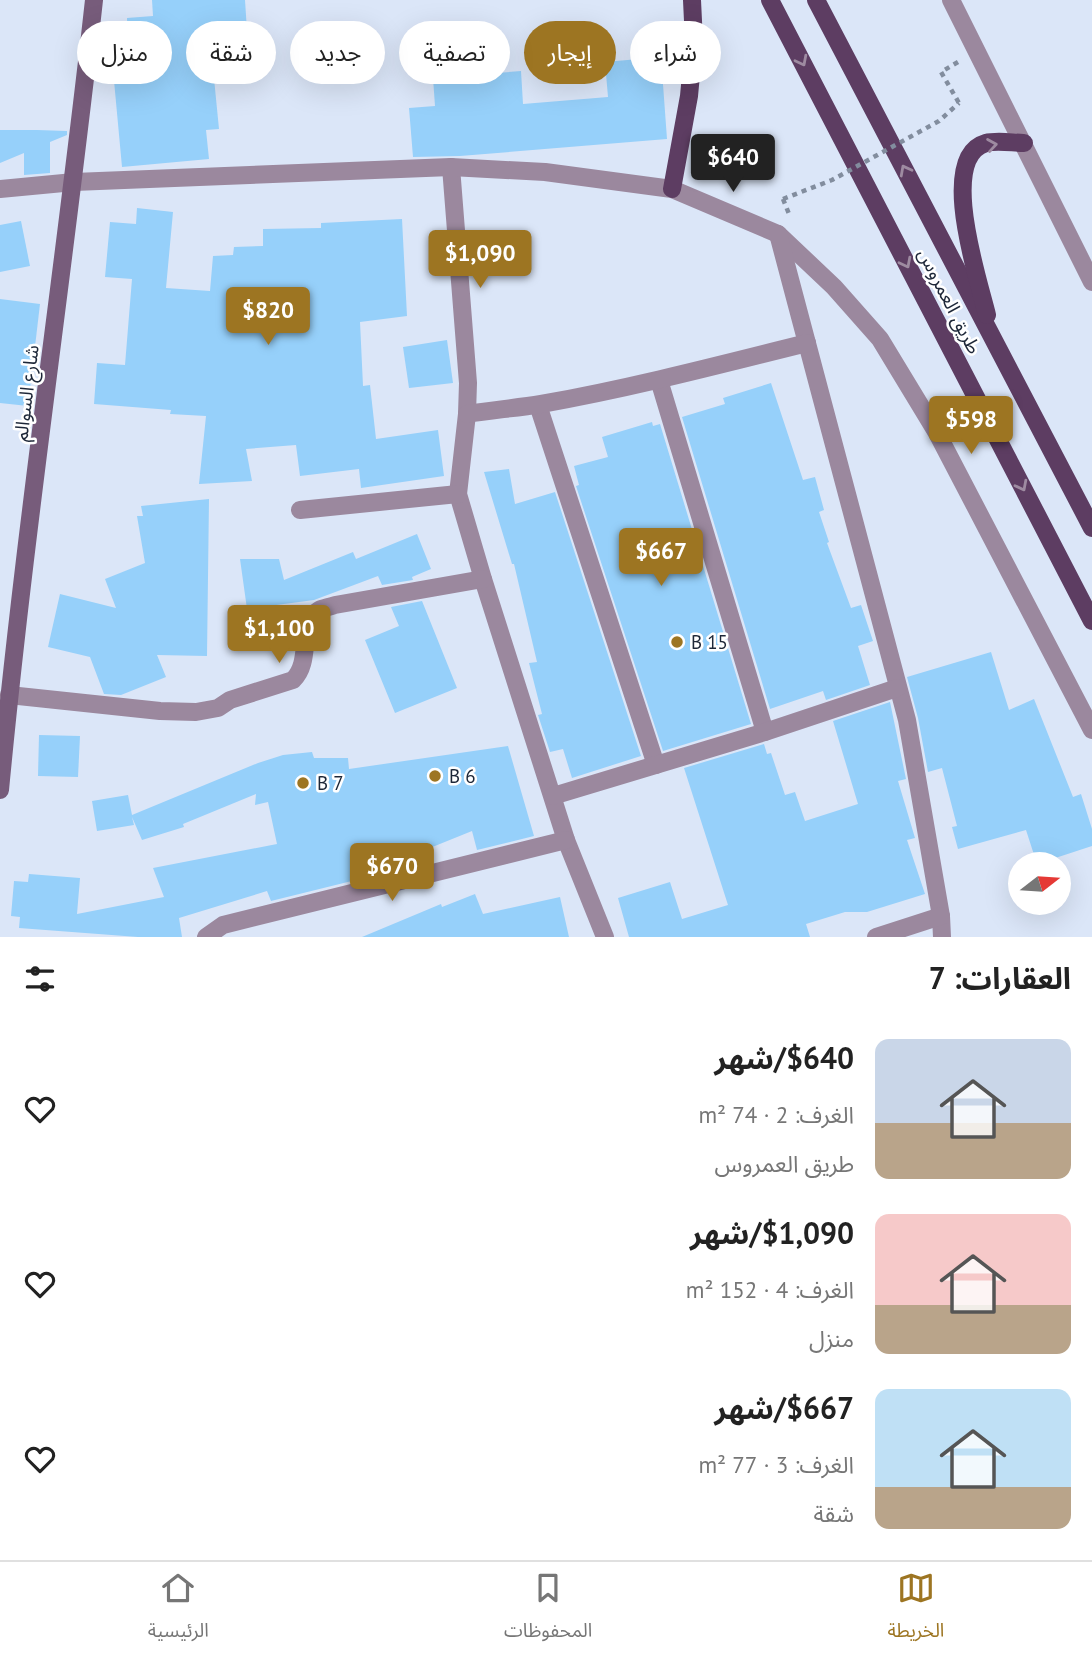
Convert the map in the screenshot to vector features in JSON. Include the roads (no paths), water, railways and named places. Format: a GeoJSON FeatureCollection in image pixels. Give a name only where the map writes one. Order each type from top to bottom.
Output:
{"type":"FeatureCollection","features":[{"type":"Feature","properties":{"kind":"main road","name":"شارع السوالم"},"geometry":{"type":"LineString","coordinates":[[0,790],[9,695],[74,182],[94,0]]}},
{"type":"Feature","properties":{"kind":"main road"},"geometry":{"type":"LineString","coordinates":[[672,189],[690,82],[694,42],[692,0]]}},
{"type":"Feature","properties":{"kind":"main road","name":"طريق العمروس"},"geometry":{"type":"LineString","coordinates":[[770,0],[1092,621]]}},
{"type":"Feature","properties":{"kind":"main road","name":"طريق العمروس"},"geometry":{"type":"LineString","coordinates":[[816,0],[1092,528]]}},
{"type":"Feature","properties":{"kind":"main road"},"geometry":{"type":"LineString","coordinates":[[993,339],[962,200],[963,170],[971,153],[986,143],[1024,143]]}},
{"type":"Feature","properties":{"kind":"street"},"geometry":{"type":"LineString","coordinates":[[951,0],[1092,282]]}},
{"type":"Feature","properties":{"kind":"street"},"geometry":{"type":"LineString","coordinates":[[451,167],[468,383],[458,494],[566,840],[605,937]]}},
{"type":"Feature","properties":{"kind":"street"},"geometry":{"type":"LineString","coordinates":[[0,189],[74,182],[451,167],[545,172],[672,189],[778,234],[834,287],[880,338],[937,433],[1092,730]]}},
{"type":"Feature","properties":{"kind":"street"},"geometry":{"type":"LineString","coordinates":[[778,234],[906,720],[941,916],[942,937]]}},
{"type":"Feature","properties":{"kind":"street"},"geometry":{"type":"LineString","coordinates":[[467,414],[538,405],[659,380],[807,343]]}},
{"type":"Feature","properties":{"kind":"street"},"geometry":{"type":"LineString","coordinates":[[659,380],[765,732]]}},
{"type":"Feature","properties":{"kind":"street"},"geometry":{"type":"LineString","coordinates":[[538,405],[656,765]]}},
{"type":"Feature","properties":{"kind":"street"},"geometry":{"type":"LineString","coordinates":[[300,509],[458,494]]}},
{"type":"Feature","properties":{"kind":"street"},"geometry":{"type":"LineString","coordinates":[[9,695],[160,711],[196,712],[218,708],[230,700],[293,680],[304,663],[310,619],[319,610],[483,579]]}},
{"type":"Feature","properties":{"kind":"street"},"geometry":{"type":"LineString","coordinates":[[553,796],[765,732],[897,688]]}},
{"type":"Feature","properties":{"kind":"street"},"geometry":{"type":"LineString","coordinates":[[206,937],[223,925],[566,840]]}},
{"type":"Feature","properties":{"kind":"street"},"geometry":{"type":"LineString","coordinates":[[876,937],[941,916]]}},
{"type":"Feature","properties":{"kind":"place","name":"B 15"},"geometry":{"type":"Point","coordinates":[677,642]}},
{"type":"Feature","properties":{"kind":"place","name":"B 6"},"geometry":{"type":"Point","coordinates":[435,776]}},
{"type":"Feature","properties":{"kind":"place","name":"B 7"},"geometry":{"type":"Point","coordinates":[303,783]}}]}
